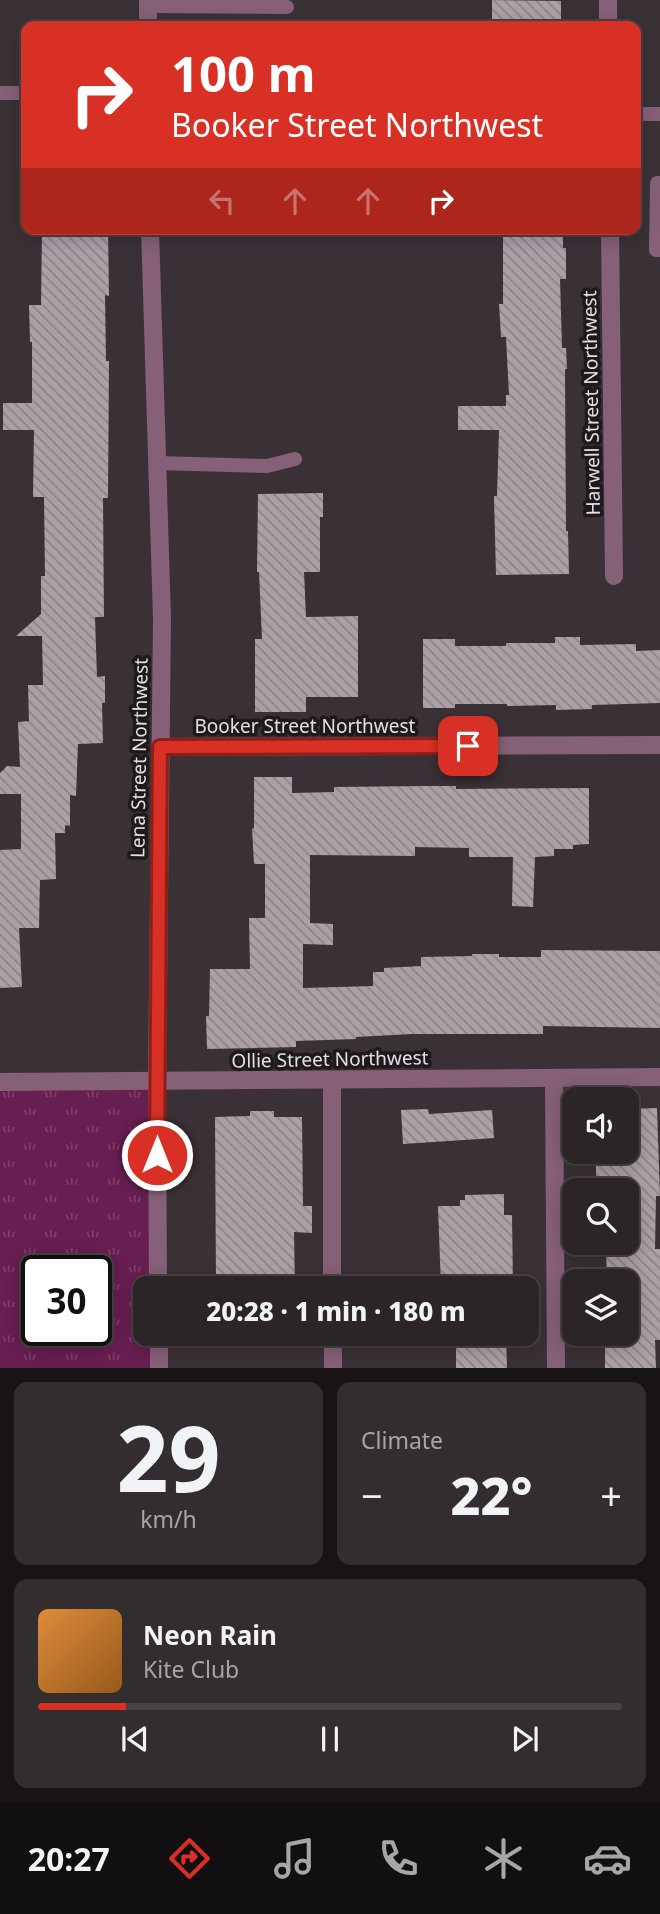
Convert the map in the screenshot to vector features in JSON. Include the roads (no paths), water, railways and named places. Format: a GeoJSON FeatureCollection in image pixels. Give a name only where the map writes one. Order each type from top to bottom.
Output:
{"type":"FeatureCollection","features":[{"type":"Feature","properties":{"kind":"street"},"geometry":{"type":"LineString","coordinates":[[608,0],[608,21]]}},
{"type":"Feature","properties":{"kind":"street"},"geometry":{"type":"LineString","coordinates":[[148,3],[148,21]]}},
{"type":"Feature","properties":{"kind":"street","name":"Lena Street Northwest"},"geometry":{"type":"LineString","coordinates":[[150,235],[162,618],[157,1081],[158,1276]]}},
{"type":"Feature","properties":{"kind":"street","name":"Harwell Street Northwest"},"geometry":{"type":"LineString","coordinates":[[610,235],[614,576]]}},
{"type":"Feature","properties":{"kind":"street","name":"Booker Street Northwest"},"geometry":{"type":"LineString","coordinates":[[160,747],[660,745]]}},
{"type":"Feature","properties":{"kind":"street","name":"Ollie Street Northwest"},"geometry":{"type":"LineString","coordinates":[[0,1082],[660,1077]]}},
{"type":"Feature","properties":{"kind":"street"},"geometry":{"type":"LineString","coordinates":[[554,1078],[556,1368]]}},
{"type":"Feature","properties":{"kind":"street"},"geometry":{"type":"LineString","coordinates":[[332,1080],[332,1276]]}},
{"type":"Feature","properties":{"kind":"street"},"geometry":{"type":"LineString","coordinates":[[159,1346],[159,1368]]}},
{"type":"Feature","properties":{"kind":"street"},"geometry":{"type":"LineString","coordinates":[[332,1346],[332,1368]]}},
{"type":"Feature","properties":{"kind":"lane"},"geometry":{"type":"LineString","coordinates":[[148,3],[287,7]]}},
{"type":"Feature","properties":{"kind":"lane"},"geometry":{"type":"LineString","coordinates":[[0,93],[21,93]]}},
{"type":"Feature","properties":{"kind":"lane"},"geometry":{"type":"LineString","coordinates":[[660,183],[657,183],[656,250],[660,250]]}},
{"type":"Feature","properties":{"kind":"lane"},"geometry":{"type":"LineString","coordinates":[[157,463],[267,466],[295,459]]}}]}
